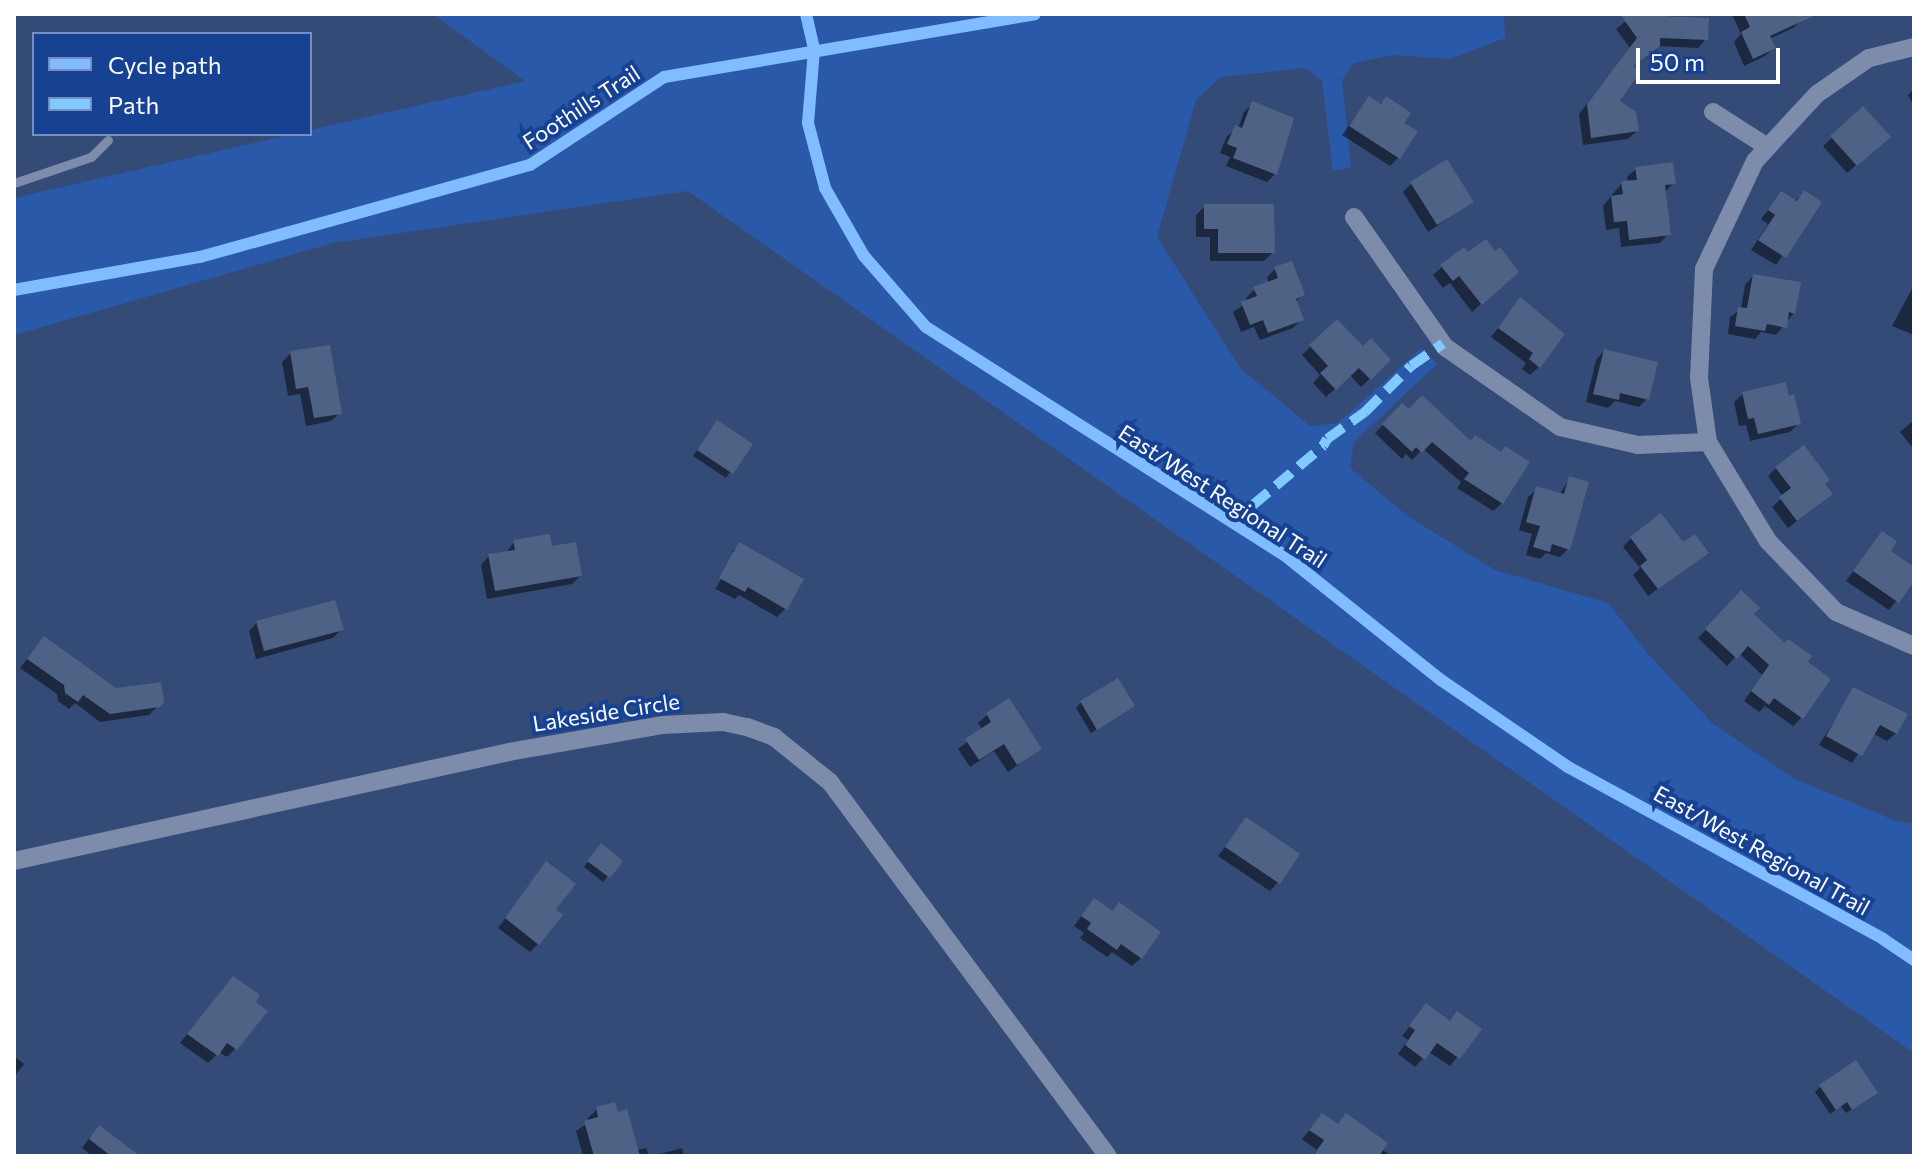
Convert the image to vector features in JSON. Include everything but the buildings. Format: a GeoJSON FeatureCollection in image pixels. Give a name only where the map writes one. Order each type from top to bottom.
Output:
{"type":"FeatureCollection","features":[{"type":"Feature","properties":{"kind":"street"},"geometry":{"type":"LineString","coordinates":[[1914,47],[1869,58],[1817,94],[1766,146],[1704,269],[1699,378],[1708,442],[1768,541],[1836,612],[1914,646]]}},
{"type":"Feature","properties":{"kind":"street"},"geometry":{"type":"LineString","coordinates":[[1713,112],[1766,146]]}},
{"type":"Feature","properties":{"kind":"street"},"geometry":{"type":"LineString","coordinates":[[1354,217],[1445,347],[1560,427],[1638,445],[1708,442]]}},
{"type":"Feature","properties":{"kind":"street","name":"Lakeside Circle"},"geometry":{"type":"LineString","coordinates":[[14,861],[525,749],[662,725],[710,722],[747,727],[774,737],[830,782],[1108,1156]]}},
{"type":"Feature","properties":{"kind":"lane"},"geometry":{"type":"LineString","coordinates":[[14,183],[91,157],[108,140]]}},
{"type":"Feature","properties":{"kind":"shaded area"},"geometry":{"type":"Polygon","coordinates":[[[433,14],[1504,14],[1505,38],[1450,59],[1394,55],[1354,63],[1342,80],[1351,167],[1333,171],[1322,81],[1305,68],[1221,77],[1196,100],[1157,237],[1240,368],[1310,426],[1338,423],[1422,348],[1437,364],[1354,442],[1350,468],[1409,517],[1495,570],[1608,603],[1648,654],[1712,723],[1793,778],[1896,821],[1914,824],[1914,1053],[688,191],[333,243],[14,335],[14,198],[284,136],[312,136],[312,130],[525,81],[433,14]]]}},
{"type":"Feature","properties":{"kind":"marked path"},"geometry":{"type":"LineString","coordinates":[[1238,526],[1253,505],[1323,446],[1327,439],[1365,412],[1411,366],[1443,344]]}},
{"type":"Feature","properties":{"kind":"cycle path","name":"East/West Regional Trail"},"geometry":{"type":"LineString","coordinates":[[806,14],[814,50],[808,123],[825,188],[864,256],[926,327],[1288,558],[1441,680],[1568,767],[1883,939],[1914,960]]}},
{"type":"Feature","properties":{"kind":"cycle path","name":"Foothills Trail"},"geometry":{"type":"LineString","coordinates":[[14,290],[200,257],[530,165],[664,77],[1035,14]]}}]}
